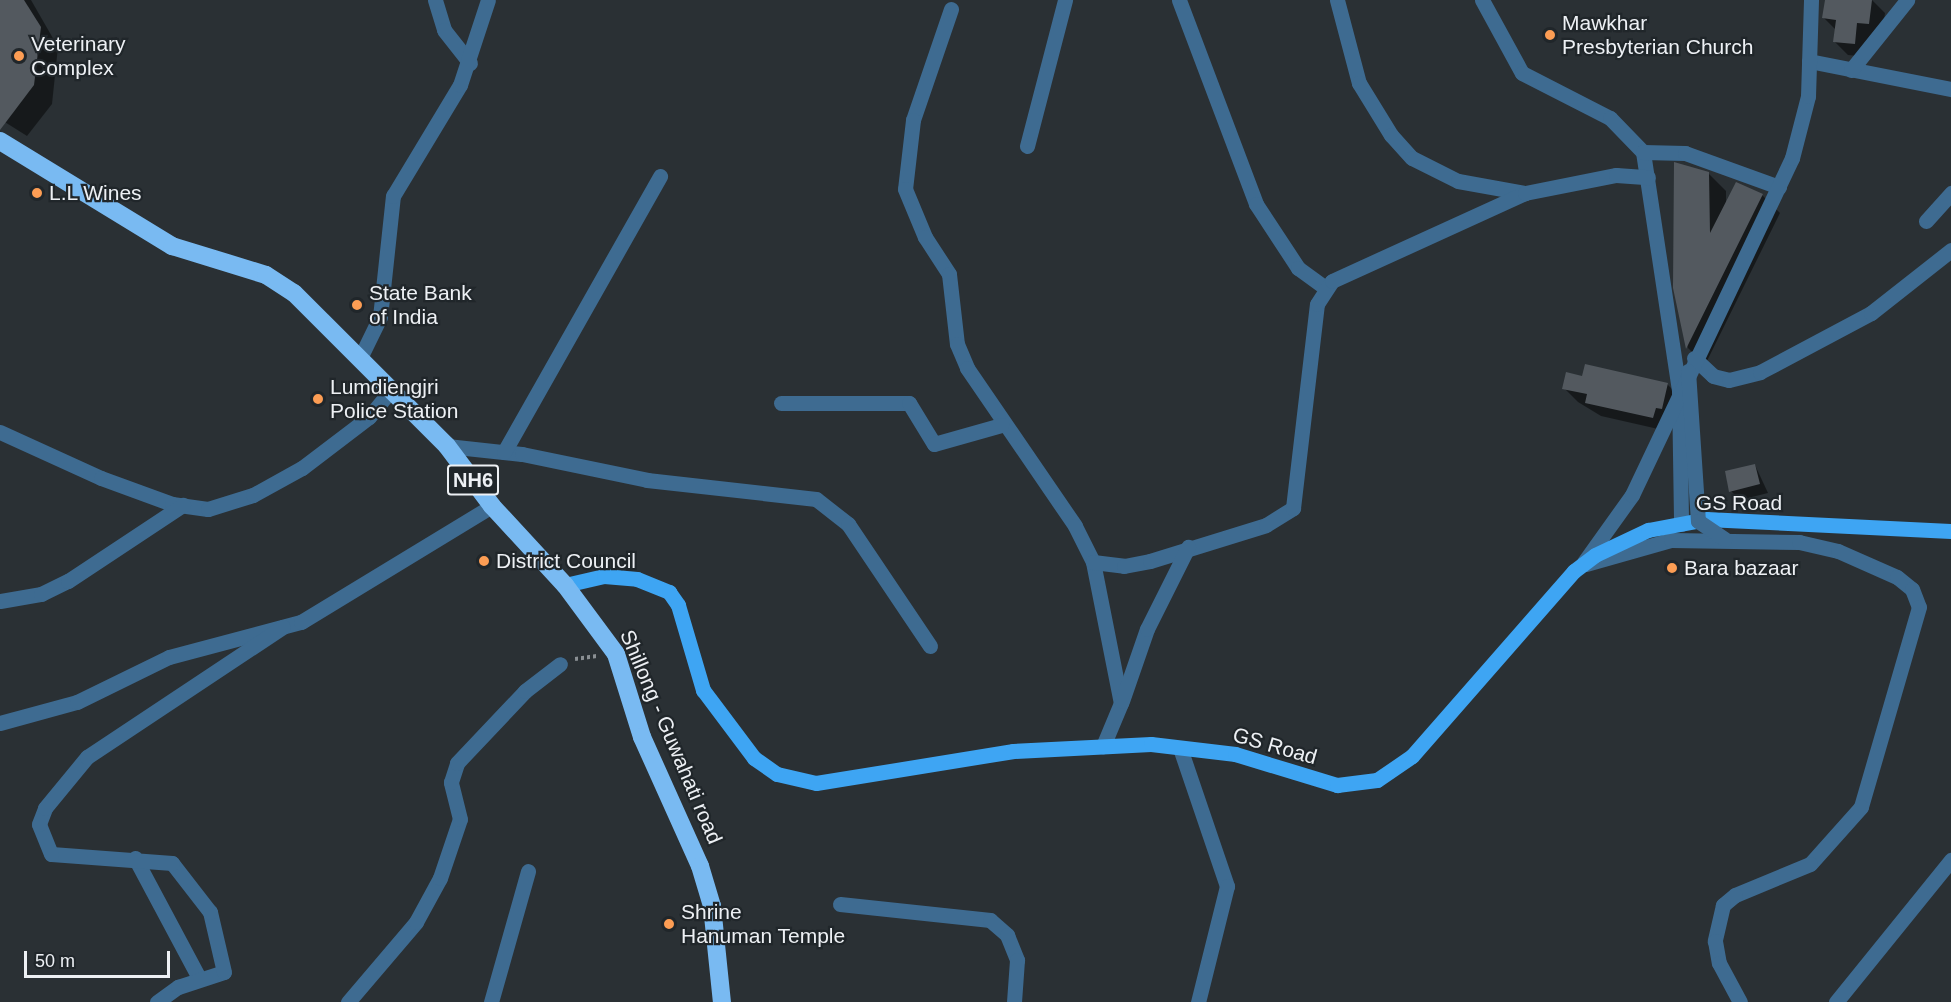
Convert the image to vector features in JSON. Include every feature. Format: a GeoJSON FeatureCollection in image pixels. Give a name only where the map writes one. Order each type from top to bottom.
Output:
{"type":"FeatureCollection","features":[{"type":"Feature","properties":{"kind":"highway","name":"Shillong - Guwahati road"},"geometry":{"type":"LineString","coordinates":[[0,141],[172,246],[282,284],[361,356],[389,392],[447,446],[492,506],[565,585],[616,654],[642,737],[700,866],[712,906],[722,1002]]}},
{"type":"Feature","properties":{"kind":"main road","name":"GS Road"},"geometry":{"type":"LineString","coordinates":[[565,585],[604,576],[637,579],[669,592],[703,690],[754,758],[777,774],[816,783],[1013,751],[1103,746],[1180,748],[1235,754],[1337,785],[1377,780],[1412,756],[1539,606],[1583,565],[1648,530],[1698,520],[1951,531]]}},
{"type":"Feature","properties":{"kind":"street"},"geometry":{"type":"LineString","coordinates":[[435,0],[444,30],[470,63]]}},
{"type":"Feature","properties":{"kind":"street"},"geometry":{"type":"LineString","coordinates":[[361,356],[381,317],[393,196],[444,116],[470,63],[488,0]]}},
{"type":"Feature","properties":{"kind":"street"},"geometry":{"type":"LineString","coordinates":[[1027,146],[1065,0]]}},
{"type":"Feature","properties":{"kind":"street"},"geometry":{"type":"LineString","coordinates":[[1179,0],[1256,204],[1298,268],[1326,288]]}},
{"type":"Feature","properties":{"kind":"street"},"geometry":{"type":"LineString","coordinates":[[1337,0],[1359,83],[1391,135],[1412,158],[1458,181],[1524,193]]}},
{"type":"Feature","properties":{"kind":"street"},"geometry":{"type":"LineString","coordinates":[[1482,0],[1522,73],[1536,85],[1610,118],[1643,152],[1679,391],[1681,524]]}},
{"type":"Feature","properties":{"kind":"street"},"geometry":{"type":"LineString","coordinates":[[1583,565],[1632,495],[1691,365],[1779,187],[1803,125],[1809,61],[1811,0]]}},
{"type":"Feature","properties":{"kind":"street"},"geometry":{"type":"LineString","coordinates":[[1851,70],[1907,0]]}},
{"type":"Feature","properties":{"kind":"street"},"geometry":{"type":"LineString","coordinates":[[951,9],[913,120],[905,189],[917,222],[949,274],[957,344],[1001,425],[1075,526],[1093,562],[1121,703]]}},
{"type":"Feature","properties":{"kind":"street"},"geometry":{"type":"LineString","coordinates":[[1809,61],[1951,89]]}},
{"type":"Feature","properties":{"kind":"street"},"geometry":{"type":"LineString","coordinates":[[1643,152],[1684,153],[1779,187]]}},
{"type":"Feature","properties":{"kind":"street"},"geometry":{"type":"LineString","coordinates":[[1093,562],[1124,566],[1266,525],[1293,508],[1317,304],[1326,288],[1347,272],[1524,193],[1616,175],[1648,177]]}},
{"type":"Feature","properties":{"kind":"street"},"geometry":{"type":"LineString","coordinates":[[504,452],[660,176]]}},
{"type":"Feature","properties":{"kind":"street"},"geometry":{"type":"LineString","coordinates":[[1926,221],[1951,193]]}},
{"type":"Feature","properties":{"kind":"street"},"geometry":{"type":"LineString","coordinates":[[1691,365],[1713,376],[1729,380],[1760,372],[1871,313],[1951,250]]}},
{"type":"Feature","properties":{"kind":"street"},"geometry":{"type":"LineString","coordinates":[[1691,365],[1698,520],[1725,539]]}},
{"type":"Feature","properties":{"kind":"street"},"geometry":{"type":"LineString","coordinates":[[0,432],[101,478],[183,505],[208,509],[252,495],[302,468],[369,417],[389,392]]}},
{"type":"Feature","properties":{"kind":"street"},"geometry":{"type":"LineString","coordinates":[[781,403],[909,403],[934,444],[1001,425]]}},
{"type":"Feature","properties":{"kind":"street"},"geometry":{"type":"LineString","coordinates":[[447,446],[504,452],[647,480],[816,499],[848,524],[930,646]]}},
{"type":"Feature","properties":{"kind":"street"},"geometry":{"type":"LineString","coordinates":[[0,601],[41,594],[68,581],[183,505]]}},
{"type":"Feature","properties":{"kind":"street"},"geometry":{"type":"LineString","coordinates":[[0,723],[77,702],[170,657],[301,622],[492,506]]}},
{"type":"Feature","properties":{"kind":"street"},"geometry":{"type":"LineString","coordinates":[[1583,565],[1671,540],[1725,539],[1799,542],[1838,551],[1897,577],[1912,589],[1919,607],[1861,807],[1810,864],[1735,895],[1723,905],[1715,941],[1719,963],[1740,1002]]}},
{"type":"Feature","properties":{"kind":"street"},"geometry":{"type":"LineString","coordinates":[[1103,746],[1121,703],[1147,628],[1188,547]]}},
{"type":"Feature","properties":{"kind":"street"},"geometry":{"type":"LineString","coordinates":[[157,1002],[199,978],[225,972],[210,912],[172,863],[135,858],[51,854],[39,824],[45,808],[87,757],[284,627]]}},
{"type":"Feature","properties":{"kind":"street"},"geometry":{"type":"LineString","coordinates":[[356,998],[416,922],[440,878],[460,819],[451,782],[457,762],[525,691],[560,663]]}},
{"type":"Feature","properties":{"kind":"street"},"geometry":{"type":"LineString","coordinates":[[1180,748],[1227,886],[1198,1002]]}},
{"type":"Feature","properties":{"kind":"street"},"geometry":{"type":"LineString","coordinates":[[135,858],[199,978]]}},
{"type":"Feature","properties":{"kind":"street"},"geometry":{"type":"LineString","coordinates":[[1836,1002],[1951,860]]}},
{"type":"Feature","properties":{"kind":"street"},"geometry":{"type":"LineString","coordinates":[[491,1002],[528,871]]}},
{"type":"Feature","properties":{"kind":"street"},"geometry":{"type":"LineString","coordinates":[[840,904],[990,920],[1007,934],[1017,960],[1014,1002]]}},
{"type":"Feature","properties":{"kind":"path"},"geometry":{"type":"LineString","coordinates":[[560,663],[616,654]]}},
{"type":"Feature","properties":{"kind":"building","name":"Veterinary Complex"},"geometry":{"type":"Polygon","coordinates":[[[0,0],[24,0],[41,27],[34,85],[0,130],[0,0]]]}},
{"type":"Feature","properties":{"kind":"building"},"geometry":{"type":"Polygon","coordinates":[[[1825,0],[1872,0],[1869,24],[1857,23],[1855,44],[1833,42],[1836,20],[1822,18],[1825,0]]]}},
{"type":"Feature","properties":{"kind":"building"},"geometry":{"type":"Polygon","coordinates":[[[1674,162],[1709,172],[1710,233],[1736,182],[1763,194],[1686,349],[1673,288],[1674,162]]]}},
{"type":"Feature","properties":{"kind":"building"},"geometry":{"type":"Polygon","coordinates":[[[1585,364],[1668,383],[1662,409],[1656,408],[1653,418],[1585,403],[1587,394],[1562,389],[1566,372],[1582,376],[1585,364]]]}},
{"type":"Feature","properties":{"kind":"building"},"geometry":{"type":"Polygon","coordinates":[[[1755,464],[1760,484],[1729,492],[1725,471],[1755,464]]]}},
{"type":"Feature","properties":{"kind":"place","name":"Mawkhar Presbyterian Church"},"geometry":{"type":"Point","coordinates":[1550,35]}},
{"type":"Feature","properties":{"kind":"place","name":"Veterinary Complex"},"geometry":{"type":"Point","coordinates":[19,56]}},
{"type":"Feature","properties":{"kind":"place","name":"L.L Wines"},"geometry":{"type":"Point","coordinates":[37,193]}},
{"type":"Feature","properties":{"kind":"place","name":"State Bank of India"},"geometry":{"type":"Point","coordinates":[357,305]}},
{"type":"Feature","properties":{"kind":"place","name":"Lumdiengjri Police Station"},"geometry":{"type":"Point","coordinates":[318,399]}},
{"type":"Feature","properties":{"kind":"place","name":"District Council"},"geometry":{"type":"Point","coordinates":[484,561]}},
{"type":"Feature","properties":{"kind":"place","name":"Bara bazaar"},"geometry":{"type":"Point","coordinates":[1672,568]}},
{"type":"Feature","properties":{"kind":"place","name":"Shrine Hanuman Temple"},"geometry":{"type":"Point","coordinates":[669,924]}}]}
